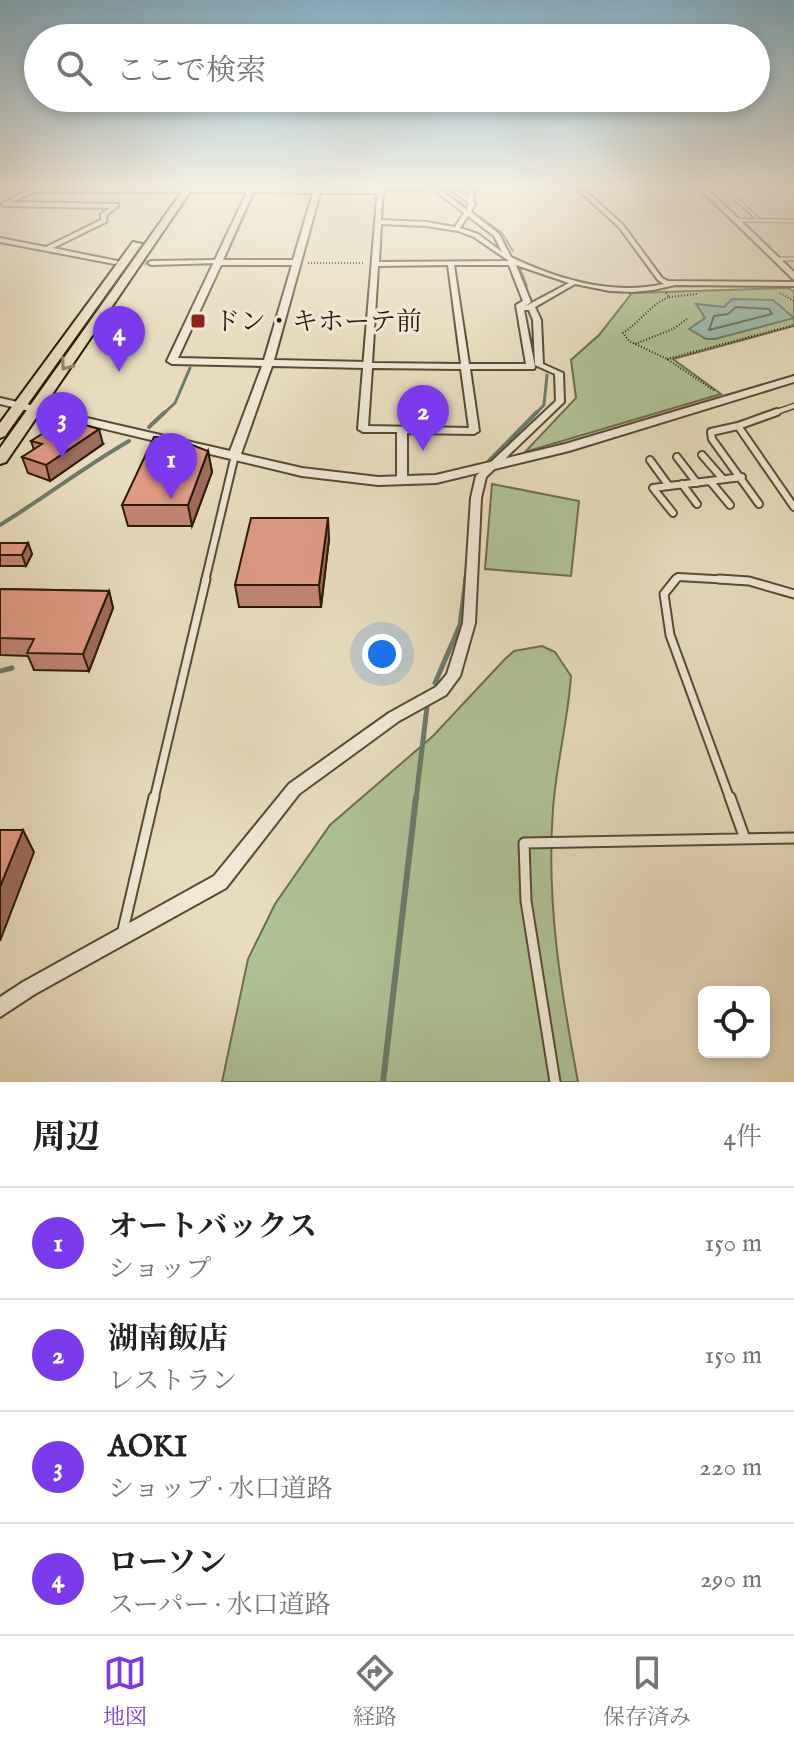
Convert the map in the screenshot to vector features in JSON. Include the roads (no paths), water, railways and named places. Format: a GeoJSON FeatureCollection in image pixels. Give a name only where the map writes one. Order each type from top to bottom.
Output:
{"type":"FeatureCollection","features":[{"type":"Feature","properties":{"kind":"highway"},"geometry":{"type":"LineString","coordinates":[[0,433],[118,264],[142,236]]}},
{"type":"Feature","properties":{"kind":"highway"},"geometry":{"type":"LineString","coordinates":[[0,459],[150,236]]}},
{"type":"Feature","properties":{"kind":"street"},"geometry":{"type":"LineString","coordinates":[[48,248],[72,236]]}},
{"type":"Feature","properties":{"kind":"street"},"geometry":{"type":"LineString","coordinates":[[229,236],[172,361],[531,367],[527,308]]}},
{"type":"Feature","properties":{"kind":"street"},"geometry":{"type":"LineString","coordinates":[[235,455],[268,364],[304,236]]}},
{"type":"Feature","properties":{"kind":"street"},"geometry":{"type":"LineString","coordinates":[[379,236],[363,429],[474,431],[451,264]]}},
{"type":"Feature","properties":{"kind":"street"},"geometry":{"type":"LineString","coordinates":[[477,236],[513,262],[558,280],[577,283],[661,287],[672,284],[794,284]]}},
{"type":"Feature","properties":{"kind":"street"},"geometry":{"type":"LineString","coordinates":[[0,1008],[220,882],[294,789],[394,717],[441,691],[453,676],[469,623],[476,498],[481,476],[560,402],[559,373],[539,365],[537,320],[520,305],[527,302],[513,262],[498,236]]}},
{"type":"Feature","properties":{"kind":"street"},"geometry":{"type":"LineString","coordinates":[[629,236],[660,279],[672,284]]}},
{"type":"Feature","properties":{"kind":"street"},"geometry":{"type":"LineString","coordinates":[[752,236],[794,277]]}},
{"type":"Feature","properties":{"kind":"street"},"geometry":{"type":"LineString","coordinates":[[0,240],[66,252],[65,257],[118,264]]}},
{"type":"Feature","properties":{"kind":"street"},"geometry":{"type":"LineString","coordinates":[[377,264],[513,262]]}},
{"type":"Feature","properties":{"kind":"street"},"geometry":{"type":"LineString","coordinates":[[151,263],[297,263]]}},
{"type":"Feature","properties":{"kind":"street"},"geometry":{"type":"LineString","coordinates":[[527,308],[563,286],[577,283]]}},
{"type":"Feature","properties":{"kind":"street"},"geometry":{"type":"LineString","coordinates":[[0,401],[337,477],[402,481],[489,469],[794,379]]}},
{"type":"Feature","properties":{"kind":"street"},"geometry":{"type":"LineString","coordinates":[[402,431],[402,481]]}},
{"type":"Feature","properties":{"kind":"lane"},"geometry":{"type":"LineString","coordinates":[[776,259],[794,259]]}},
{"type":"Feature","properties":{"kind":"lane"},"geometry":{"type":"LineString","coordinates":[[759,504],[712,439],[711,432],[794,406]]}},
{"type":"Feature","properties":{"kind":"lane"},"geometry":{"type":"LineString","coordinates":[[738,426],[794,507]]}},
{"type":"Feature","properties":{"kind":"lane"},"geometry":{"type":"LineString","coordinates":[[122,936],[235,455]]}},
{"type":"Feature","properties":{"kind":"lane"},"geometry":{"type":"LineString","coordinates":[[702,455],[723,479]]}},
{"type":"Feature","properties":{"kind":"lane"},"geometry":{"type":"LineString","coordinates":[[677,457],[697,483]]}},
{"type":"Feature","properties":{"kind":"lane"},"geometry":{"type":"LineString","coordinates":[[650,460],[669,486]]}},
{"type":"Feature","properties":{"kind":"lane"},"geometry":{"type":"LineString","coordinates":[[673,513],[653,488],[742,477]]}},
{"type":"Feature","properties":{"kind":"lane"},"geometry":{"type":"LineString","coordinates":[[710,481],[730,505]]}},
{"type":"Feature","properties":{"kind":"lane"},"geometry":{"type":"LineString","coordinates":[[682,484],[697,504]]}},
{"type":"Feature","properties":{"kind":"lane"},"geometry":{"type":"LineString","coordinates":[[745,839],[670,635],[664,594],[678,577],[749,581],[794,594]]}},
{"type":"Feature","properties":{"kind":"lane"},"geometry":{"type":"LineString","coordinates":[[555,1082],[526,901],[524,843],[794,838]]}},
{"type":"Feature","properties":{"kind":"water"},"geometry":{"type":"Polygon","coordinates":[[[732,299],[773,300],[794,318],[715,339],[706,339],[689,329],[705,318],[696,304],[724,307],[732,299]]]}},
{"type":"Feature","properties":{"kind":"waterway"},"geometry":{"type":"LineString","coordinates":[[225,258],[235,236]]}},
{"type":"Feature","properties":{"kind":"waterway"},"geometry":{"type":"LineString","coordinates":[[504,236],[513,251]]}},
{"type":"Feature","properties":{"kind":"waterway"},"geometry":{"type":"LineString","coordinates":[[0,238],[121,261]]}},
{"type":"Feature","properties":{"kind":"waterway"},"geometry":{"type":"LineString","coordinates":[[519,266],[527,286]]}},
{"type":"Feature","properties":{"kind":"waterway"},"geometry":{"type":"LineString","coordinates":[[163,414],[175,403],[190,368]]}},
{"type":"Feature","properties":{"kind":"waterway"},"geometry":{"type":"LineString","coordinates":[[537,412],[544,405],[547,375]]}},
{"type":"Feature","properties":{"kind":"waterway"},"geometry":{"type":"LineString","coordinates":[[149,427],[165,412]]}},
{"type":"Feature","properties":{"kind":"waterway"},"geometry":{"type":"LineString","coordinates":[[489,461],[537,412]]}},
{"type":"Feature","properties":{"kind":"waterway"},"geometry":{"type":"LineString","coordinates":[[0,525],[129,441]]}},
{"type":"Feature","properties":{"kind":"waterway"},"geometry":{"type":"LineString","coordinates":[[465,581],[467,567]]}},
{"type":"Feature","properties":{"kind":"waterway"},"geometry":{"type":"LineString","coordinates":[[435,683],[460,625],[466,579]]}},
{"type":"Feature","properties":{"kind":"waterway"},"geometry":{"type":"LineString","coordinates":[[0,671],[12,668]]}},
{"type":"Feature","properties":{"kind":"waterway"},"geometry":{"type":"LineString","coordinates":[[416,799],[427,707]]}},
{"type":"Feature","properties":{"kind":"waterway"},"geometry":{"type":"LineString","coordinates":[[383,1082],[416,797]]}},
{"type":"Feature","properties":{"kind":"tunnel"},"geometry":{"type":"LineString","coordinates":[[115,262],[151,263]]}},
{"type":"Feature","properties":{"kind":"place","name":"ドン・キホーテ前"},"geometry":{"type":"Point","coordinates":[198,321]}},
{"type":"Feature","properties":{"kind":"place","name":"ローソン"},"geometry":{"type":"Point","coordinates":[119,372]}},
{"type":"Feature","properties":{"kind":"place","name":"湖南飯店"},"geometry":{"type":"Point","coordinates":[423,451]}},
{"type":"Feature","properties":{"kind":"place","name":"AOKI"},"geometry":{"type":"Point","coordinates":[62,458]}},
{"type":"Feature","properties":{"kind":"place","name":"オートバックス"},"geometry":{"type":"Point","coordinates":[171,499]}}]}
